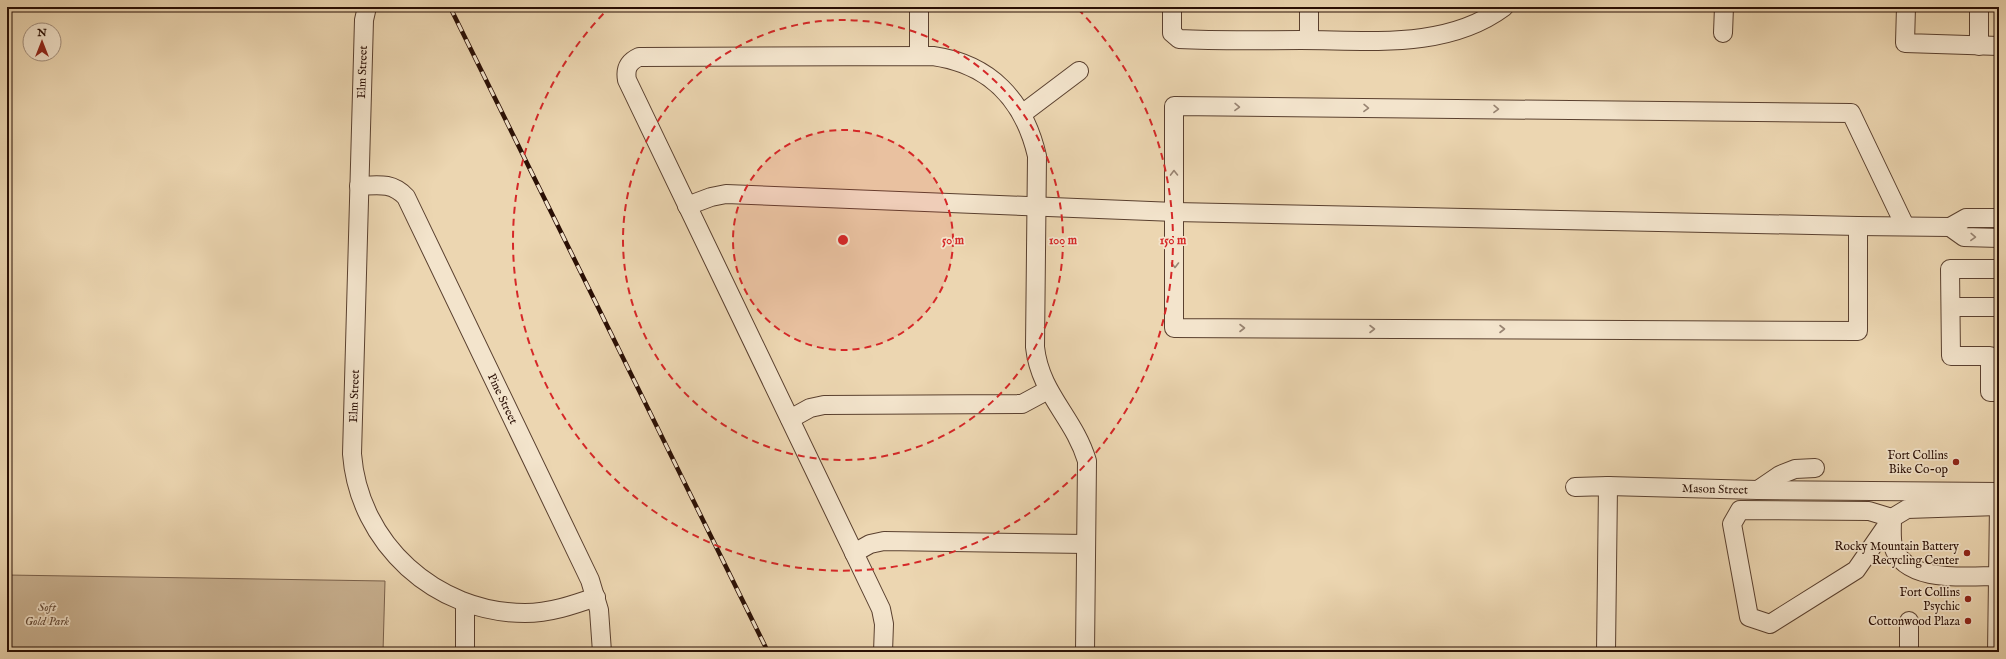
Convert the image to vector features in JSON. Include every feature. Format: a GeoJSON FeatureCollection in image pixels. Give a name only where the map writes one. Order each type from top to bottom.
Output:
{"type":"FeatureCollection","features":[{"type":"Feature","properties":{"kind":"street","name":"Elm Street"},"geometry":{"type":"LineString","coordinates":[[367,7],[364,20],[352,454],[357,483],[364,505],[376,530],[391,550],[407,567],[426,583],[465,603],[498,611],[526,613],[548,611],[577,604],[596,597]]}},
{"type":"Feature","properties":{"kind":"street"},"geometry":{"type":"LineString","coordinates":[[919,7],[919,56]]}},
{"type":"Feature","properties":{"kind":"street"},"geometry":{"type":"LineString","coordinates":[[1172,7],[1172,33],[1179,39],[1309,40],[1395,40],[1432,37],[1453,32],[1478,22],[1504,7]]}},
{"type":"Feature","properties":{"kind":"street"},"geometry":{"type":"LineString","coordinates":[[1309,7],[1309,40]]}},
{"type":"Feature","properties":{"kind":"street"},"geometry":{"type":"LineString","coordinates":[[1723,33],[1724,7]]}},
{"type":"Feature","properties":{"kind":"street"},"geometry":{"type":"LineString","coordinates":[[1906,7],[1905,43],[1999,46]]}},
{"type":"Feature","properties":{"kind":"street"},"geometry":{"type":"LineString","coordinates":[[1979,7],[1979,46]]}},
{"type":"Feature","properties":{"kind":"street"},"geometry":{"type":"LineString","coordinates":[[883,652],[884,624],[881,609],[627,80],[626,73],[628,66],[633,60],[639,58],[919,56],[942,58],[961,62],[979,70],[995,81],[1010,96],[1022,114],[1032,135],[1037,156],[1038,175],[1035,206],[1035,347],[1039,369],[1048,390],[1077,434],[1087,461],[1085,652]]}},
{"type":"Feature","properties":{"kind":"street"},"geometry":{"type":"LineString","coordinates":[[1022,114],[1079,71]]}},
{"type":"Feature","properties":{"kind":"street"},"geometry":{"type":"LineString","coordinates":[[1858,226],[1858,331],[1174,328],[1174,106],[1851,113],[1905,226]]}},
{"type":"Feature","properties":{"kind":"street","name":"Pine Street"},"geometry":{"type":"LineString","coordinates":[[359,186],[390,186],[399,190],[406,198],[590,580],[596,597],[602,635],[602,652]]}},
{"type":"Feature","properties":{"kind":"street"},"geometry":{"type":"LineString","coordinates":[[687,206],[711,197],[726,194],[1175,212],[1858,226],[1950,227],[1966,218],[1999,218]]}},
{"type":"Feature","properties":{"kind":"street"},"geometry":{"type":"LineString","coordinates":[[1950,227],[1964,237],[1999,238]]}},
{"type":"Feature","properties":{"kind":"street"},"geometry":{"type":"LineString","coordinates":[[1999,269],[1950,269],[1951,356],[1990,356],[1990,392],[1999,392]]}},
{"type":"Feature","properties":{"kind":"street"},"geometry":{"type":"LineString","coordinates":[[1951,307],[1999,307]]}},
{"type":"Feature","properties":{"kind":"street"},"geometry":{"type":"LineString","coordinates":[[790,419],[810,408],[824,405],[1022,404],[1048,390]]}},
{"type":"Feature","properties":{"kind":"street","name":"Mason Street"},"geometry":{"type":"LineString","coordinates":[[1575,488],[1608,486],[1758,490],[1780,475],[1796,469],[1815,468]]}},
{"type":"Feature","properties":{"kind":"street"},"geometry":{"type":"LineString","coordinates":[[1606,652],[1608,486]]}},
{"type":"Feature","properties":{"kind":"street"},"geometry":{"type":"LineString","coordinates":[[1758,490],[1999,501]]}},
{"type":"Feature","properties":{"kind":"street"},"geometry":{"type":"LineString","coordinates":[[1892,518],[1869,511],[1740,510],[1732,524],[1749,617],[1770,624],[1856,570],[1892,518],[1907,509],[1999,501]]}},
{"type":"Feature","properties":{"kind":"street"},"geometry":{"type":"LineString","coordinates":[[1997,652],[1999,501]]}},
{"type":"Feature","properties":{"kind":"street"},"geometry":{"type":"LineString","coordinates":[[1892,518],[1893,546],[1903,562],[1914,570],[1941,576],[1998,576]]}},
{"type":"Feature","properties":{"kind":"street"},"geometry":{"type":"LineString","coordinates":[[854,553],[870,544],[884,541],[1086,544]]}},
{"type":"Feature","properties":{"kind":"street"},"geometry":{"type":"LineString","coordinates":[[465,603],[465,652]]}},
{"type":"Feature","properties":{"kind":"street"},"geometry":{"type":"LineString","coordinates":[[1909,621],[1909,652]]}},
{"type":"Feature","properties":{"kind":"green space","name":"Soft Gold Park"},"geometry":{"type":"Polygon","coordinates":[[[7,575],[385,581],[383,652],[7,652],[7,575]]]}},
{"type":"Feature","properties":{"kind":"railway"},"geometry":{"type":"LineString","coordinates":[[450,7],[768,652]]}},
{"type":"Feature","properties":{"kind":"place","name":"Fort Collins Bike Co-op"},"geometry":{"type":"Point","coordinates":[1956,462]}},
{"type":"Feature","properties":{"kind":"place","name":"Rocky Mountain Battery Recycling Center"},"geometry":{"type":"Point","coordinates":[1967,553]}},
{"type":"Feature","properties":{"kind":"place","name":"Fort Collins Psychic"},"geometry":{"type":"Point","coordinates":[1968,599]}},
{"type":"Feature","properties":{"kind":"place","name":"Cottonwood Plaza"},"geometry":{"type":"Point","coordinates":[1968,621]}}]}
